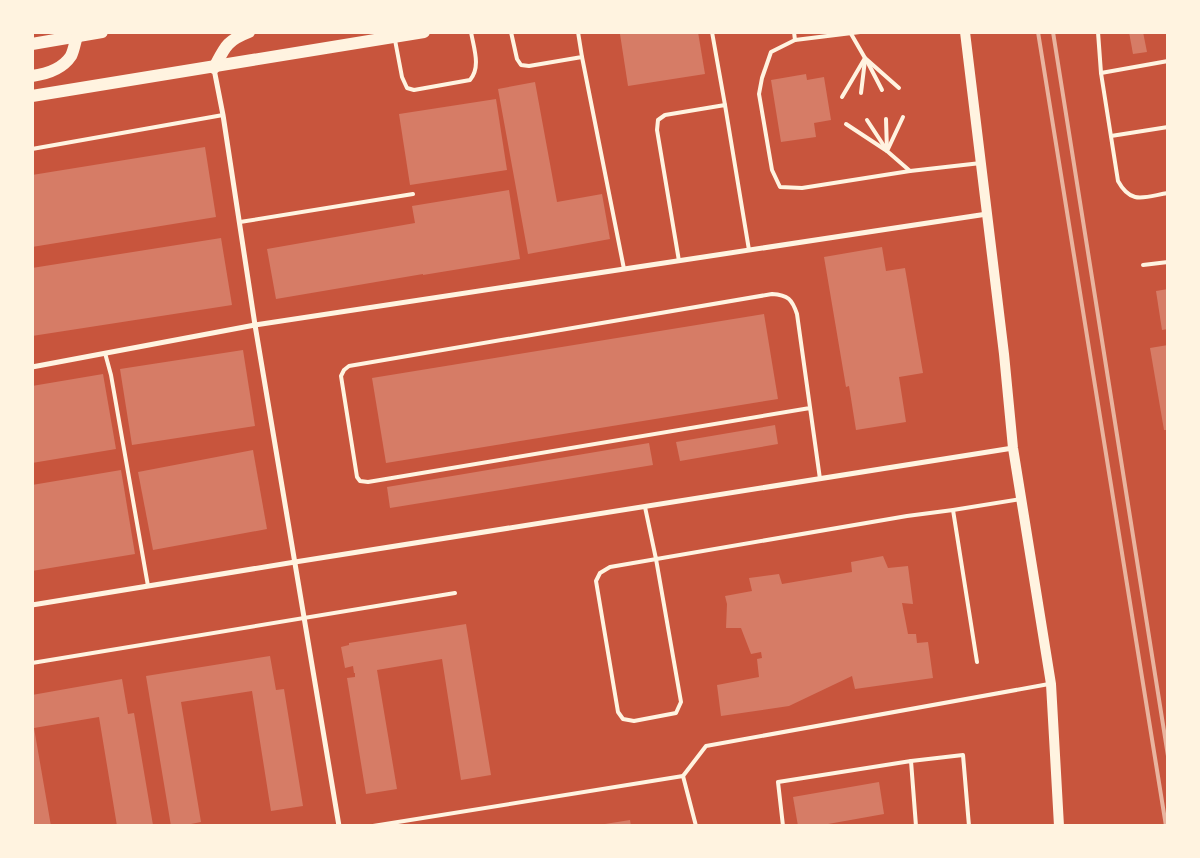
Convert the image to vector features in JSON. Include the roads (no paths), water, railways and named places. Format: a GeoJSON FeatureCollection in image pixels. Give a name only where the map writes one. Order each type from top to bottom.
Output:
{"type":"FeatureCollection","features":[{"type":"Feature","properties":{"kind":"main road"},"geometry":{"type":"LineString","coordinates":[[32,44],[77,34],[102,32]]}},
{"type":"Feature","properties":{"kind":"main road"},"geometry":{"type":"LineString","coordinates":[[214,68],[227,44],[236,37],[249,32]]}},
{"type":"Feature","properties":{"kind":"main road"},"geometry":{"type":"LineString","coordinates":[[32,96],[214,68],[424,32]]}},
{"type":"Feature","properties":{"kind":"main road"},"geometry":{"type":"LineString","coordinates":[[965,32],[1004,354],[1013,448],[1051,684],[1059,826]]}},
{"type":"Feature","properties":{"kind":"main road"},"geometry":{"type":"LineString","coordinates":[[32,76],[50,72],[62,65],[72,55],[77,34]]}},
{"type":"Feature","properties":{"kind":"street"},"geometry":{"type":"LineString","coordinates":[[214,68],[255,325],[340,826]]}},
{"type":"Feature","properties":{"kind":"street"},"geometry":{"type":"LineString","coordinates":[[32,367],[255,325],[987,214]]}},
{"type":"Feature","properties":{"kind":"street"},"geometry":{"type":"LineString","coordinates":[[32,605],[1013,448]]}},
{"type":"Feature","properties":{"kind":"lane"},"geometry":{"type":"LineString","coordinates":[[395,38],[402,77],[406,88],[414,90],[470,80],[477,67],[471,32]]}},
{"type":"Feature","properties":{"kind":"lane"},"geometry":{"type":"LineString","coordinates":[[511,32],[516,59],[521,65],[529,66],[582,57]]}},
{"type":"Feature","properties":{"kind":"lane"},"geometry":{"type":"LineString","coordinates":[[578,32],[624,269]]}},
{"type":"Feature","properties":{"kind":"lane"},"geometry":{"type":"LineString","coordinates":[[712,32],[749,250]]}},
{"type":"Feature","properties":{"kind":"lane"},"geometry":{"type":"LineString","coordinates":[[794,32],[795,40]]}},
{"type":"Feature","properties":{"kind":"lane"},"geometry":{"type":"LineString","coordinates":[[860,32],[795,40],[771,52],[762,78],[759,94],[772,170],[780,186],[802,188],[910,171],[981,163]]}},
{"type":"Feature","properties":{"kind":"lane"},"geometry":{"type":"LineString","coordinates":[[1098,32],[1101,72],[1118,181],[1123,190],[1131,196],[1141,197],[1168,193]]}},
{"type":"Feature","properties":{"kind":"lane"},"geometry":{"type":"LineString","coordinates":[[850,33],[882,90]]}},
{"type":"Feature","properties":{"kind":"lane"},"geometry":{"type":"LineString","coordinates":[[865,58],[899,88]]}},
{"type":"Feature","properties":{"kind":"lane"},"geometry":{"type":"LineString","coordinates":[[861,93],[865,58]]}},
{"type":"Feature","properties":{"kind":"lane"},"geometry":{"type":"LineString","coordinates":[[842,97],[865,58]]}},
{"type":"Feature","properties":{"kind":"lane"},"geometry":{"type":"LineString","coordinates":[[1101,72],[1168,61]]}},
{"type":"Feature","properties":{"kind":"lane"},"geometry":{"type":"LineString","coordinates":[[679,261],[657,130],[658,120],[665,115],[725,105]]}},
{"type":"Feature","properties":{"kind":"lane"},"geometry":{"type":"LineString","coordinates":[[32,149],[223,115]]}},
{"type":"Feature","properties":{"kind":"lane"},"geometry":{"type":"LineString","coordinates":[[887,151],[903,117]]}},
{"type":"Feature","properties":{"kind":"lane"},"geometry":{"type":"LineString","coordinates":[[886,119],[887,151]]}},
{"type":"Feature","properties":{"kind":"lane"},"geometry":{"type":"LineString","coordinates":[[867,120],[887,151]]}},
{"type":"Feature","properties":{"kind":"lane"},"geometry":{"type":"LineString","coordinates":[[846,124],[887,151],[910,171]]}},
{"type":"Feature","properties":{"kind":"lane"},"geometry":{"type":"LineString","coordinates":[[1111,136],[1168,127]]}},
{"type":"Feature","properties":{"kind":"lane"},"geometry":{"type":"LineString","coordinates":[[240,222],[413,194]]}},
{"type":"Feature","properties":{"kind":"lane"},"geometry":{"type":"LineString","coordinates":[[1143,265],[1168,262]]}},
{"type":"Feature","properties":{"kind":"lane"},"geometry":{"type":"LineString","coordinates":[[810,408],[368,482],[360,481],[356,476],[341,376],[344,370],[350,366],[772,294],[782,295],[790,299],[797,314],[820,479]]}},
{"type":"Feature","properties":{"kind":"lane"},"geometry":{"type":"LineString","coordinates":[[105,354],[111,375],[148,586]]}},
{"type":"Feature","properties":{"kind":"lane"},"geometry":{"type":"LineString","coordinates":[[645,507],[656,559],[682,702],[676,713],[634,721],[623,719],[618,712],[596,581],[600,573],[610,567],[656,559],[906,516],[1021,500]]}},
{"type":"Feature","properties":{"kind":"lane"},"geometry":{"type":"LineString","coordinates":[[953,510],[977,662]]}},
{"type":"Feature","properties":{"kind":"lane"},"geometry":{"type":"LineString","coordinates":[[32,663],[456,593]]}},
{"type":"Feature","properties":{"kind":"lane"},"geometry":{"type":"LineString","coordinates":[[373,826],[683,776],[706,746],[1051,684]]}},
{"type":"Feature","properties":{"kind":"lane"},"geometry":{"type":"LineString","coordinates":[[783,826],[778,782],[911,761],[962,756],[969,826]]}},
{"type":"Feature","properties":{"kind":"lane"},"geometry":{"type":"LineString","coordinates":[[911,761],[916,826]]}},
{"type":"Feature","properties":{"kind":"lane"},"geometry":{"type":"LineString","coordinates":[[683,776],[696,826]]}},
{"type":"Feature","properties":{"kind":"railway"},"geometry":{"type":"LineString","coordinates":[[1038,32],[1166,826]]}},
{"type":"Feature","properties":{"kind":"railway"},"geometry":{"type":"LineString","coordinates":[[1053,32],[1168,756]]}}]}
